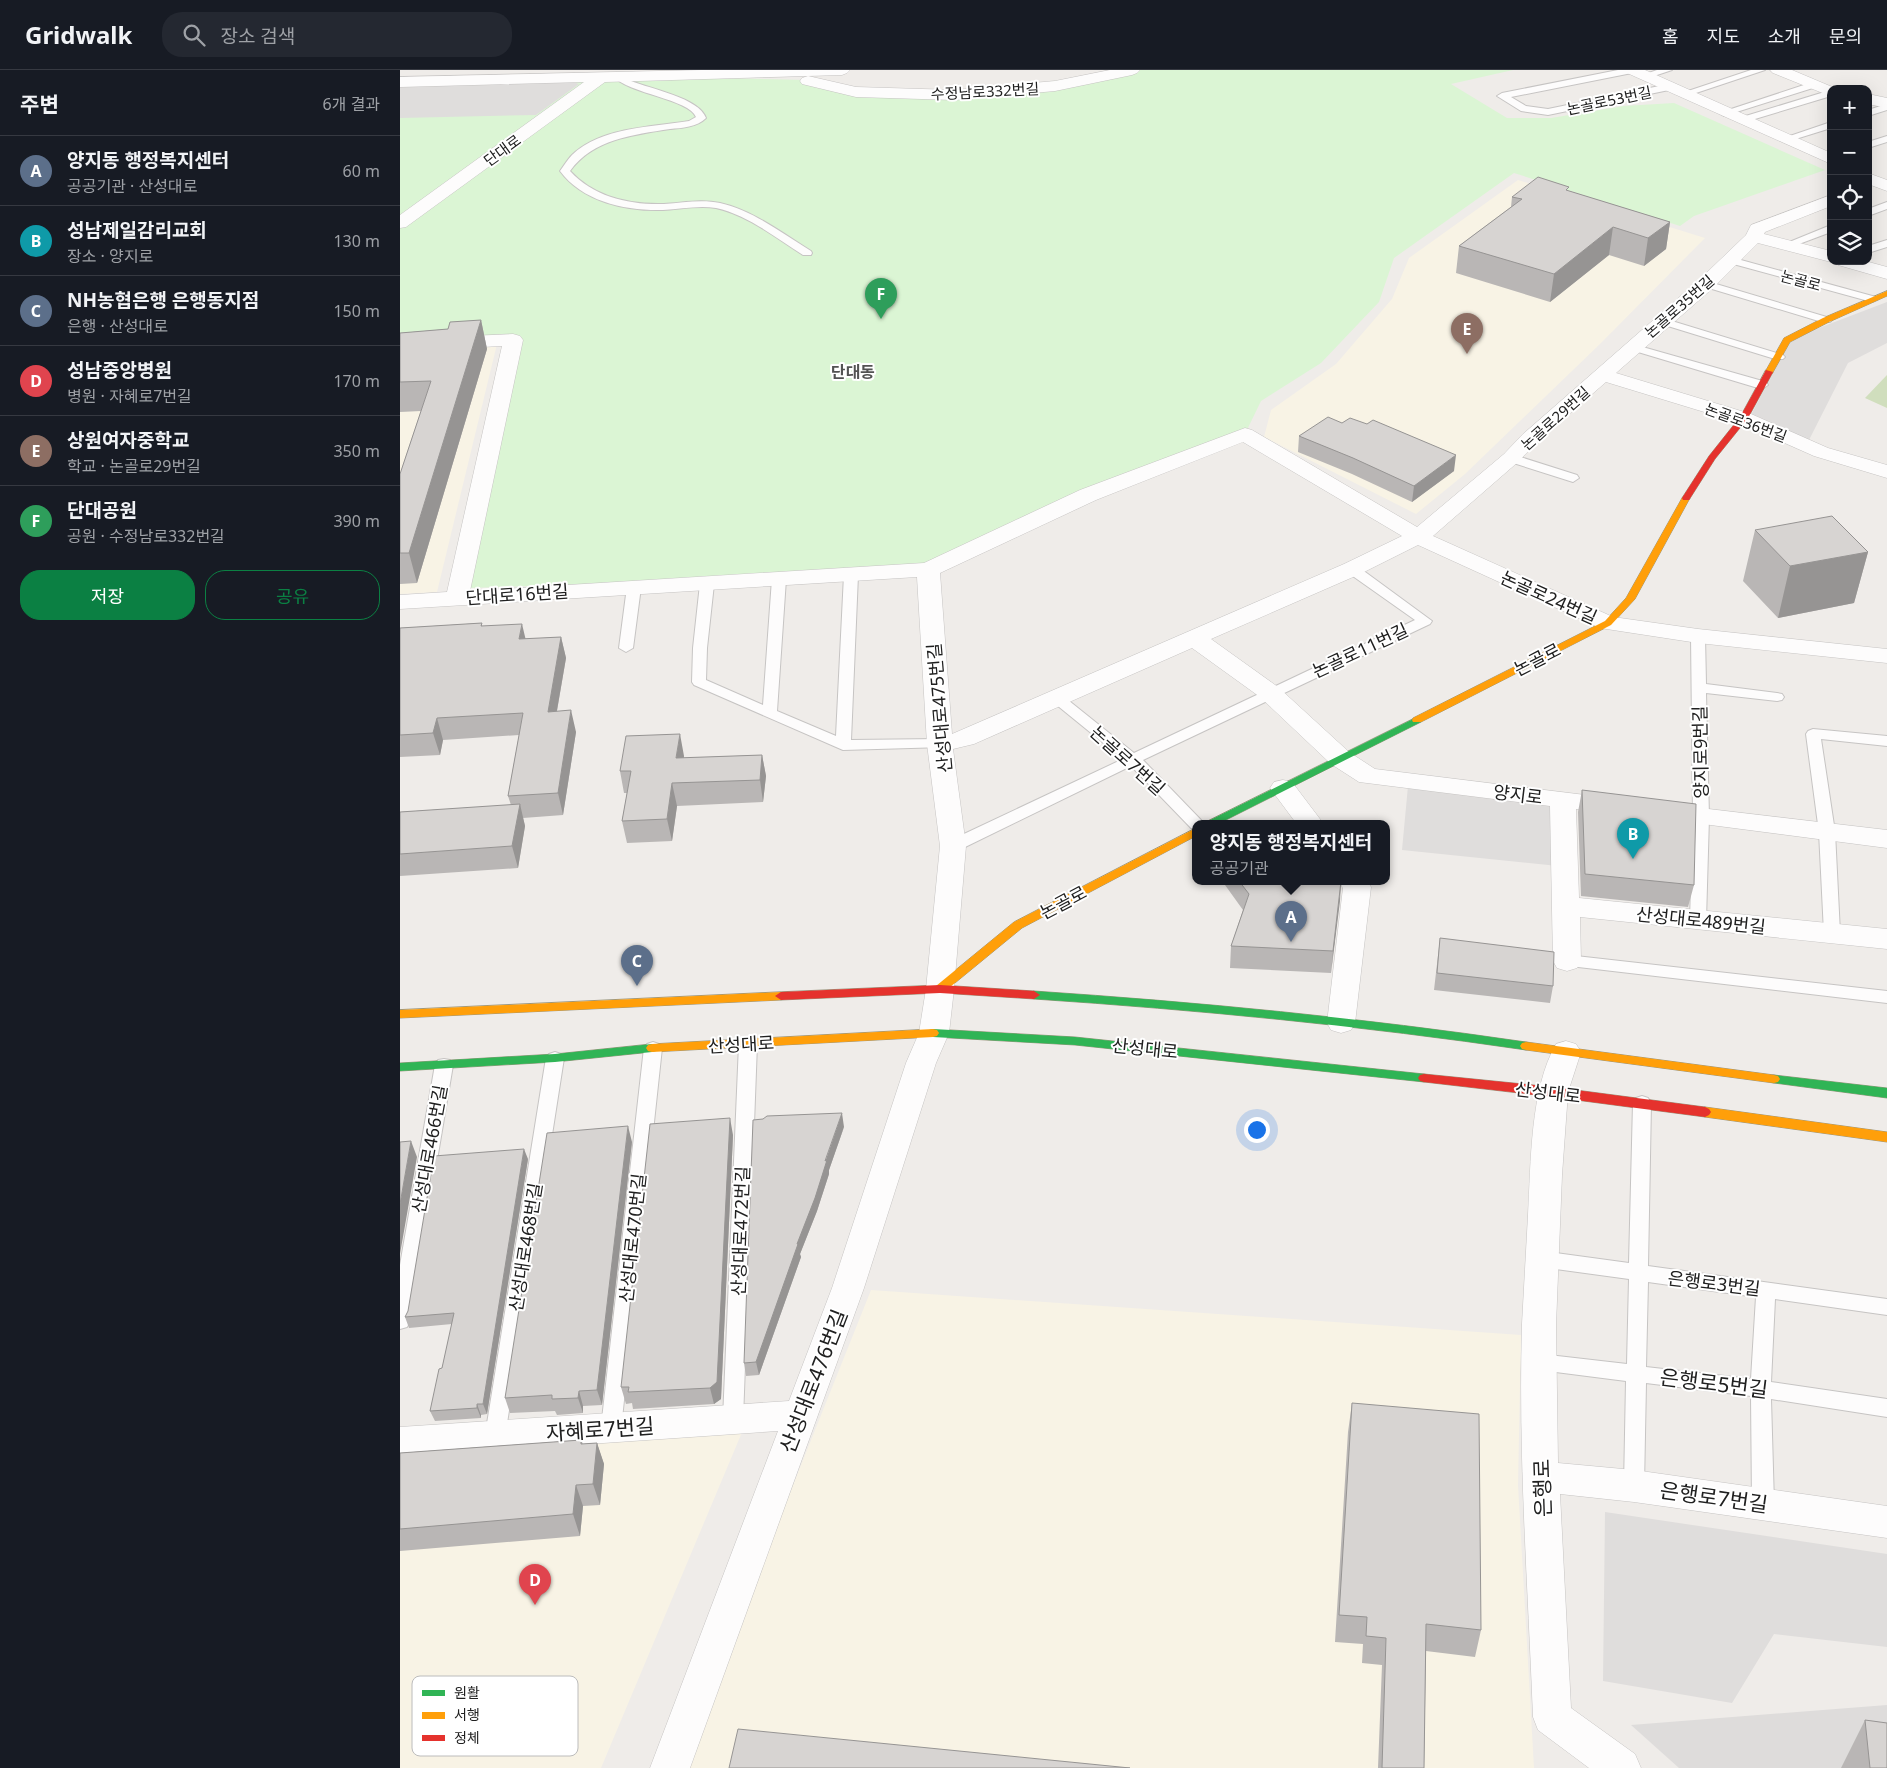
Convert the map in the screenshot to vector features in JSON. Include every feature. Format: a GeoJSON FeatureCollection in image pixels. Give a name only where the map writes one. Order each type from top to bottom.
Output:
{"type":"FeatureCollection","features":[{"type":"Feature","properties":{"kind":"main road","name":"논골로"},"geometry":{"type":"LineString","coordinates":[[1218,820],[1608,623],[1630,599],[1688,495],[1712,458],[1744,418],[1787,340],[1826,320],[1887,293]]}},
{"type":"Feature","properties":{"kind":"main road","name":"논골로"},"geometry":{"type":"LineString","coordinates":[[940,989],[1018,926],[1192,834]]}},
{"type":"Feature","properties":{"kind":"main road"},"geometry":{"type":"LineString","coordinates":[[400,1014],[940,989],[1160,1003],[1449,1034],[1566,1052],[1887,1093]]}},
{"type":"Feature","properties":{"kind":"main road","name":"산성대로"},"geometry":{"type":"LineString","coordinates":[[400,1067],[555,1058],[654,1048],[934,1033],[1075,1041],[1553,1092],[1887,1136]]}},
{"type":"Feature","properties":{"kind":"street"},"geometry":{"type":"LineString","coordinates":[[400,82],[614,74],[778,73],[842,70]]}},
{"type":"Feature","properties":{"kind":"street","name":"수정남로332번길"},"geometry":{"type":"LineString","coordinates":[[778,73],[856,92],[955,95],[1055,86],[1126,73],[1132,70]]}},
{"type":"Feature","properties":{"kind":"street"},"geometry":{"type":"LineString","coordinates":[[1778,70],[1827,90]]}},
{"type":"Feature","properties":{"kind":"street","name":"논골로53번길"},"geometry":{"type":"LineString","coordinates":[[1636,72],[1724,113],[1827,157]]}},
{"type":"Feature","properties":{"kind":"street","name":"단대로"},"geometry":{"type":"LineString","coordinates":[[400,223],[614,74]]}},
{"type":"Feature","properties":{"kind":"street"},"geometry":{"type":"LineString","coordinates":[[1872,100],[1887,105]]}},
{"type":"Feature","properties":{"kind":"street","name":"논골로35번길"},"geometry":{"type":"LineString","coordinates":[[1603,375],[1632,347],[1706,284],[1754,237],[1757,229],[1827,202]]}},
{"type":"Feature","properties":{"kind":"street"},"geometry":{"type":"LineString","coordinates":[[1754,237],[1827,257]]}},
{"type":"Feature","properties":{"kind":"street"},"geometry":{"type":"LineString","coordinates":[[1858,265],[1887,273]]}},
{"type":"Feature","properties":{"kind":"street"},"geometry":{"type":"LineString","coordinates":[[400,345],[513,340],[457,598]]}},
{"type":"Feature","properties":{"kind":"street","name":"논골로36번길"},"geometry":{"type":"LineString","coordinates":[[1603,375],[1744,418],[1821,452],[1887,472]]}},
{"type":"Feature","properties":{"kind":"street","name":"논골로29번길"},"geometry":{"type":"LineString","coordinates":[[1511,458],[1530,438],[1603,375]]}},
{"type":"Feature","properties":{"kind":"street","name":"논골로24번길"},"geometry":{"type":"LineString","coordinates":[[928,570],[1088,495],[1245,434],[1418,537],[1608,623],[1698,636],[1887,656]]}},
{"type":"Feature","properties":{"kind":"street"},"geometry":{"type":"LineString","coordinates":[[940,744],[965,739],[1058,699],[1352,569],[1418,537],[1511,458]]}},
{"type":"Feature","properties":{"kind":"street","name":"단대로16번길"},"geometry":{"type":"LineString","coordinates":[[400,602],[928,570]]}},
{"type":"Feature","properties":{"kind":"street","name":"산성대로475번길"},"geometry":{"type":"LineString","coordinates":[[928,570],[940,744],[953,846],[940,989]]}},
{"type":"Feature","properties":{"kind":"street"},"geometry":{"type":"LineString","coordinates":[[1194,638],[1269,692],[1340,758]]}},
{"type":"Feature","properties":{"kind":"street","name":"양지로"},"geometry":{"type":"LineString","coordinates":[[1340,758],[1368,776],[1887,838]]}},
{"type":"Feature","properties":{"kind":"street"},"geometry":{"type":"LineString","coordinates":[[1283,788],[1308,820]]}},
{"type":"Feature","properties":{"kind":"street"},"geometry":{"type":"LineString","coordinates":[[1563,799],[1567,961]]}},
{"type":"Feature","properties":{"kind":"street"},"geometry":{"type":"LineString","coordinates":[[1341,1023],[1357,887],[1355,885]]}},
{"type":"Feature","properties":{"kind":"street","name":"산성대로489번길"},"geometry":{"type":"LineString","coordinates":[[1566,906],[1887,939]]}},
{"type":"Feature","properties":{"kind":"street","name":"산성대로476번길"},"geometry":{"type":"LineString","coordinates":[[670,1768],[799,1415],[848,1288],[920,1063],[934,1033],[940,989]]}},
{"type":"Feature","properties":{"kind":"street","name":"은행로"},"geometry":{"type":"LineString","coordinates":[[1566,1052],[1553,1092],[1541,1259],[1541,1477],[1552,1717],[1621,1768]]}},
{"type":"Feature","properties":{"kind":"street","name":"자혜로7번길"},"geometry":{"type":"LineString","coordinates":[[400,1442],[799,1415]]}},
{"type":"Feature","properties":{"kind":"street","name":"은행로7번길"},"geometry":{"type":"LineString","coordinates":[[1541,1477],[1634,1486],[1887,1522]]}},
{"type":"Feature","properties":{"kind":"lane","name":"논골로53번길"},"geometry":{"type":"LineString","coordinates":[[1667,70],[1636,72],[1502,96],[1524,109],[1548,112],[1677,91],[1760,70]]}},
{"type":"Feature","properties":{"kind":"lane"},"geometry":{"type":"LineString","coordinates":[[614,74],[625,82],[687,104],[699,112],[701,118],[692,123],[629,133],[586,148],[571,159],[566,171],[573,182],[602,199],[617,203],[662,207],[710,204],[722,206],[741,213],[807,253]]}},
{"type":"Feature","properties":{"kind":"lane"},"geometry":{"type":"LineString","coordinates":[[1724,113],[1813,85]]}},
{"type":"Feature","properties":{"kind":"lane"},"geometry":{"type":"LineString","coordinates":[[1742,120],[1827,93]]}},
{"type":"Feature","properties":{"kind":"lane"},"geometry":{"type":"LineString","coordinates":[[1872,111],[1887,105]]}},
{"type":"Feature","properties":{"kind":"lane"},"geometry":{"type":"LineString","coordinates":[[1786,139],[1827,126]]}},
{"type":"Feature","properties":{"kind":"lane"},"geometry":{"type":"LineString","coordinates":[[1872,144],[1887,139]]}},
{"type":"Feature","properties":{"kind":"lane"},"geometry":{"type":"LineString","coordinates":[[1872,211],[1887,205]]}},
{"type":"Feature","properties":{"kind":"lane"},"geometry":{"type":"LineString","coordinates":[[1787,245],[1827,230]]}},
{"type":"Feature","properties":{"kind":"lane"},"geometry":{"type":"LineString","coordinates":[[1872,249],[1887,243]]}},
{"type":"Feature","properties":{"kind":"lane","name":"논골로"},"geometry":{"type":"LineString","coordinates":[[1730,260],[1872,299]]}},
{"type":"Feature","properties":{"kind":"lane","name":"논골로"},"geometry":{"type":"LineString","coordinates":[[1706,284],[1826,320]]}},
{"type":"Feature","properties":{"kind":"lane"},"geometry":{"type":"LineString","coordinates":[[1662,321],[1779,356]]}},
{"type":"Feature","properties":{"kind":"lane"},"geometry":{"type":"LineString","coordinates":[[1632,347],[1762,385]]}},
{"type":"Feature","properties":{"kind":"lane","name":"논골로29번길"},"geometry":{"type":"LineString","coordinates":[[1511,458],[1573,478]]}},
{"type":"Feature","properties":{"kind":"lane","name":"논골로11번길"},"geometry":{"type":"LineString","coordinates":[[1134,760],[1269,692],[1425,621],[1352,569]]}},
{"type":"Feature","properties":{"kind":"lane"},"geometry":{"type":"LineString","coordinates":[[843,745],[851,575]]}},
{"type":"Feature","properties":{"kind":"lane"},"geometry":{"type":"LineString","coordinates":[[770,713],[779,579]]}},
{"type":"Feature","properties":{"kind":"lane"},"geometry":{"type":"LineString","coordinates":[[708,584],[698,682],[843,745],[940,744]]}},
{"type":"Feature","properties":{"kind":"lane"},"geometry":{"type":"LineString","coordinates":[[626,648],[634,587]]}},
{"type":"Feature","properties":{"kind":"lane","name":"양지로9번길"},"geometry":{"type":"LineString","coordinates":[[1698,636],[1701,817]]}},
{"type":"Feature","properties":{"kind":"lane","name":"양지로9번길"},"geometry":{"type":"LineString","coordinates":[[1699,688],[1777,697]]}},
{"type":"Feature","properties":{"kind":"lane","name":"논골로7번길"},"geometry":{"type":"LineString","coordinates":[[1058,699],[1134,760],[1192,820]]}},
{"type":"Feature","properties":{"kind":"lane"},"geometry":{"type":"LineString","coordinates":[[1832,933],[1827,832],[1813,734],[1887,741]]}},
{"type":"Feature","properties":{"kind":"lane"},"geometry":{"type":"LineString","coordinates":[[953,846],[1134,760]]}},
{"type":"Feature","properties":{"kind":"lane"},"geometry":{"type":"LineString","coordinates":[[1698,920],[1701,817]]}},
{"type":"Feature","properties":{"kind":"lane"},"geometry":{"type":"LineString","coordinates":[[1567,961],[1887,997]]}},
{"type":"Feature","properties":{"kind":"lane","name":"산성대로472번길"},"geometry":{"type":"LineString","coordinates":[[733,1419],[748,1044]]}},
{"type":"Feature","properties":{"kind":"lane","name":"산성대로470번길"},"geometry":{"type":"LineString","coordinates":[[611,1428],[654,1048]]}},
{"type":"Feature","properties":{"kind":"lane","name":"산성대로468번길"},"geometry":{"type":"LineString","coordinates":[[495,1436],[555,1058]]}},
{"type":"Feature","properties":{"kind":"lane","name":"산성대로466번길"},"geometry":{"type":"LineString","coordinates":[[400,1321],[444,1065]]}},
{"type":"Feature","properties":{"kind":"lane"},"geometry":{"type":"LineString","coordinates":[[1634,1486],[1638,1374],[1642,1103]]}},
{"type":"Feature","properties":{"kind":"lane","name":"은행로3번길"},"geometry":{"type":"LineString","coordinates":[[1541,1259],[1639,1274],[1766,1288],[1887,1306]]}},
{"type":"Feature","properties":{"kind":"lane"},"geometry":{"type":"LineString","coordinates":[[1763,1504],[1761,1389],[1766,1288]]}},
{"type":"Feature","properties":{"kind":"lane","name":"은행로5번길"},"geometry":{"type":"LineString","coordinates":[[1540,1362],[1761,1389],[1887,1408]]}},
{"type":"Feature","properties":{"kind":"shaded area"},"geometry":{"type":"Polygon","coordinates":[[[570,81],[579,84],[536,115],[400,118],[400,85],[570,81]]]}},
{"type":"Feature","properties":{"kind":"shaded area"},"geometry":{"type":"Polygon","coordinates":[[[1518,180],[1705,238],[1600,344],[1465,474],[1416,514],[1264,437],[1271,410],[1336,364],[1392,299],[1409,258],[1518,180]]]}},
{"type":"Feature","properties":{"kind":"shaded area"},"geometry":{"type":"Polygon","coordinates":[[[1887,302],[1887,343],[1848,363],[1809,440],[1751,415],[1790,339],[1887,302]]]}},
{"type":"Feature","properties":{"kind":"shaded area"},"geometry":{"type":"Polygon","coordinates":[[[497,344],[437,592],[400,594],[400,348],[497,344]]]}},
{"type":"Feature","properties":{"kind":"shaded area"},"geometry":{"type":"Polygon","coordinates":[[[1408,786],[1559,801],[1558,866],[1402,850],[1408,786]]]}},
{"type":"Feature","properties":{"kind":"shaded area"},"geometry":{"type":"Polygon","coordinates":[[[871,1290],[1521,1335],[1518,1485],[1534,1768],[680,1768],[871,1290]]]}},
{"type":"Feature","properties":{"kind":"shaded area"},"geometry":{"type":"Polygon","coordinates":[[[748,1418],[601,1768],[400,1768],[400,1442],[748,1418]]]}},
{"type":"Feature","properties":{"kind":"shaded area"},"geometry":{"type":"Polygon","coordinates":[[[1605,1512],[1887,1554],[1887,1647],[1774,1634],[1732,1703],[1603,1681],[1605,1512]]]}},
{"type":"Feature","properties":{"kind":"shaded area"},"geometry":{"type":"Polygon","coordinates":[[[1887,1705],[1887,1768],[1679,1768],[1631,1725],[1887,1705]]]}},
{"type":"Feature","properties":{"kind":"green space"},"geometry":{"type":"Polygon","coordinates":[[[1132,70],[1513,70],[1451,84],[1507,118],[1551,118],[1624,106],[1674,103],[1825,170],[1694,216],[1680,226],[1514,173],[1394,258],[1379,302],[1321,363],[1261,401],[1245,434],[928,570],[795,578],[468,588],[521,337],[400,343],[400,82],[618,76],[805,80],[816,88],[856,92],[955,95],[1132,70]]]}},
{"type":"Feature","properties":{"kind":"green space"},"geometry":{"type":"Polygon","coordinates":[[[1887,375],[1887,408],[1865,398],[1887,375]]]}},
{"type":"Feature","properties":{"kind":"building"},"geometry":{"type":"Polygon","coordinates":[[[1538,177],[1569,187],[1566,190],[1670,222],[1648,238],[1613,227],[1554,274],[1459,246],[1522,199],[1512,197],[1538,177]]]}},
{"type":"Feature","properties":{"kind":"building"},"geometry":{"type":"Polygon","coordinates":[[[481,320],[409,553],[400,553],[400,474],[431,381],[400,382],[400,333],[448,329],[450,322],[481,320]]]}},
{"type":"Feature","properties":{"kind":"building"},"geometry":{"type":"Polygon","coordinates":[[[1328,417],[1342,423],[1350,418],[1367,424],[1373,420],[1456,455],[1414,486],[1299,436],[1328,417]]]}},
{"type":"Feature","properties":{"kind":"building"},"geometry":{"type":"Polygon","coordinates":[[[1832,516],[1868,552],[1790,566],[1755,530],[1832,516]]]}},
{"type":"Feature","properties":{"kind":"building"},"geometry":{"type":"Polygon","coordinates":[[[482,623],[481,626],[522,624],[519,639],[561,637],[548,712],[571,710],[558,793],[508,796],[523,713],[437,718],[433,733],[400,735],[400,628],[482,623]]]}},
{"type":"Feature","properties":{"kind":"building"},"geometry":{"type":"Polygon","coordinates":[[[680,734],[676,758],[762,755],[760,780],[672,783],[667,819],[622,821],[631,771],[620,771],[626,736],[680,734]]]}},
{"type":"Feature","properties":{"kind":"building"},"geometry":{"type":"Polygon","coordinates":[[[1582,790],[1696,804],[1694,885],[1585,874],[1582,790]]]}},
{"type":"Feature","properties":{"kind":"building"},"geometry":{"type":"Polygon","coordinates":[[[520,804],[512,846],[400,854],[400,812],[520,804]]]}},
{"type":"Feature","properties":{"kind":"building"},"geometry":{"type":"Polygon","coordinates":[[[1242,885],[1341,885],[1333,951],[1231,946],[1249,894],[1242,885]]]}},
{"type":"Feature","properties":{"kind":"building"},"geometry":{"type":"Polygon","coordinates":[[[1440,938],[1554,952],[1553,986],[1437,973],[1440,938]]]}},
{"type":"Feature","properties":{"kind":"building"},"geometry":{"type":"Polygon","coordinates":[[[842,1113],[825,1161],[827,1160],[815,1198],[756,1362],[744,1363],[753,1120],[763,1119],[767,1116],[842,1113]]]}},
{"type":"Feature","properties":{"kind":"building"},"geometry":{"type":"Polygon","coordinates":[[[730,1118],[717,1382],[710,1388],[628,1392],[629,1387],[621,1387],[650,1124],[730,1118]]]}},
{"type":"Feature","properties":{"kind":"building"},"geometry":{"type":"Polygon","coordinates":[[[628,1126],[597,1390],[579,1391],[578,1398],[552,1399],[552,1395],[505,1398],[547,1133],[628,1126]]]}},
{"type":"Feature","properties":{"kind":"building"},"geometry":{"type":"Polygon","coordinates":[[[411,1141],[400,1204],[400,1142],[411,1141]]]}},
{"type":"Feature","properties":{"kind":"building"},"geometry":{"type":"Polygon","coordinates":[[[524,1149],[483,1404],[477,1404],[477,1408],[430,1411],[454,1313],[405,1317],[408,1311],[434,1156],[524,1149]]]}},
{"type":"Feature","properties":{"kind":"building"},"geometry":{"type":"Polygon","coordinates":[[[1352,1403],[1479,1414],[1481,1630],[1426,1624],[1424,1768],[1382,1768],[1386,1638],[1366,1636],[1367,1617],[1339,1615],[1352,1403]]]}},
{"type":"Feature","properties":{"kind":"building"},"geometry":{"type":"Polygon","coordinates":[[[581,1440],[581,1444],[597,1443],[593,1484],[576,1485],[573,1514],[400,1529],[400,1453],[581,1440]]]}},
{"type":"Feature","properties":{"kind":"building"},"geometry":{"type":"Polygon","coordinates":[[[1865,1720],[1887,1723],[1887,1768],[1870,1768],[1865,1720]]]}},
{"type":"Feature","properties":{"kind":"building"},"geometry":{"type":"Polygon","coordinates":[[[738,1729],[1130,1768],[729,1768],[738,1729]]]}},
{"type":"Feature","properties":{"kind":"traffic: fast"},"geometry":{"type":"LineString","coordinates":[[1218,820],[1417,720]]}},
{"type":"Feature","properties":{"kind":"traffic: fast"},"geometry":{"type":"LineString","coordinates":[[1034,995],[1280,1015],[1526,1046]]}},
{"type":"Feature","properties":{"kind":"traffic: fast"},"geometry":{"type":"LineString","coordinates":[[933,1033],[1075,1041],[1424,1078]]}},
{"type":"Feature","properties":{"kind":"traffic: fast"},"geometry":{"type":"LineString","coordinates":[[400,1067],[555,1058],[652,1048]]}},
{"type":"Feature","properties":{"kind":"traffic: fast"},"geometry":{"type":"LineString","coordinates":[[1774,1079],[1887,1093]]}},
{"type":"Feature","properties":{"kind":"traffic: slow"},"geometry":{"type":"LineString","coordinates":[[1769,372],[1787,340],[1826,320],[1887,293]]}},
{"type":"Feature","properties":{"kind":"traffic: slow"},"geometry":{"type":"LineString","coordinates":[[1417,720],[1608,623],[1630,599],[1686,498]]}},
{"type":"Feature","properties":{"kind":"traffic: slow"},"geometry":{"type":"LineString","coordinates":[[940,989],[1018,925],[1192,834]]}},
{"type":"Feature","properties":{"kind":"traffic: slow"},"geometry":{"type":"LineString","coordinates":[[400,1014],[781,996]]}},
{"type":"Feature","properties":{"kind":"traffic: slow"},"geometry":{"type":"LineString","coordinates":[[652,1048],[933,1033]]}},
{"type":"Feature","properties":{"kind":"traffic: slow"},"geometry":{"type":"LineString","coordinates":[[1526,1046],[1774,1079]]}},
{"type":"Feature","properties":{"kind":"traffic: slow"},"geometry":{"type":"LineString","coordinates":[[1705,1112],[1887,1137]]}},
{"type":"Feature","properties":{"kind":"traffic: jam"},"geometry":{"type":"LineString","coordinates":[[1686,498],[1712,458],[1744,418],[1769,372]]}},
{"type":"Feature","properties":{"kind":"traffic: jam"},"geometry":{"type":"LineString","coordinates":[[781,996],[940,989],[1034,995]]}},
{"type":"Feature","properties":{"kind":"traffic: jam"},"geometry":{"type":"LineString","coordinates":[[1424,1078],[1553,1092],[1705,1112]]}},
{"type":"Feature","properties":{"kind":"place","name":"단대공원"},"geometry":{"type":"Point","coordinates":[881,319]}},
{"type":"Feature","properties":{"kind":"place","name":"상원여자중학교"},"geometry":{"type":"Point","coordinates":[1467,354]}},
{"type":"Feature","properties":{"kind":"place","name":"성남제일감리교회"},"geometry":{"type":"Point","coordinates":[1633,859]}},
{"type":"Feature","properties":{"kind":"place","name":"양지동 행정복지센터"},"geometry":{"type":"Point","coordinates":[1291,942]}},
{"type":"Feature","properties":{"kind":"place","name":"NH농협은행 은행동지점"},"geometry":{"type":"Point","coordinates":[637,986]}},
{"type":"Feature","properties":{"kind":"place","name":"성남중앙병원"},"geometry":{"type":"Point","coordinates":[535,1605]}},
{"type":"Feature","properties":{"kind":"district","name":"단대동"},"geometry":{"type":"Point","coordinates":[853,372]}}]}
